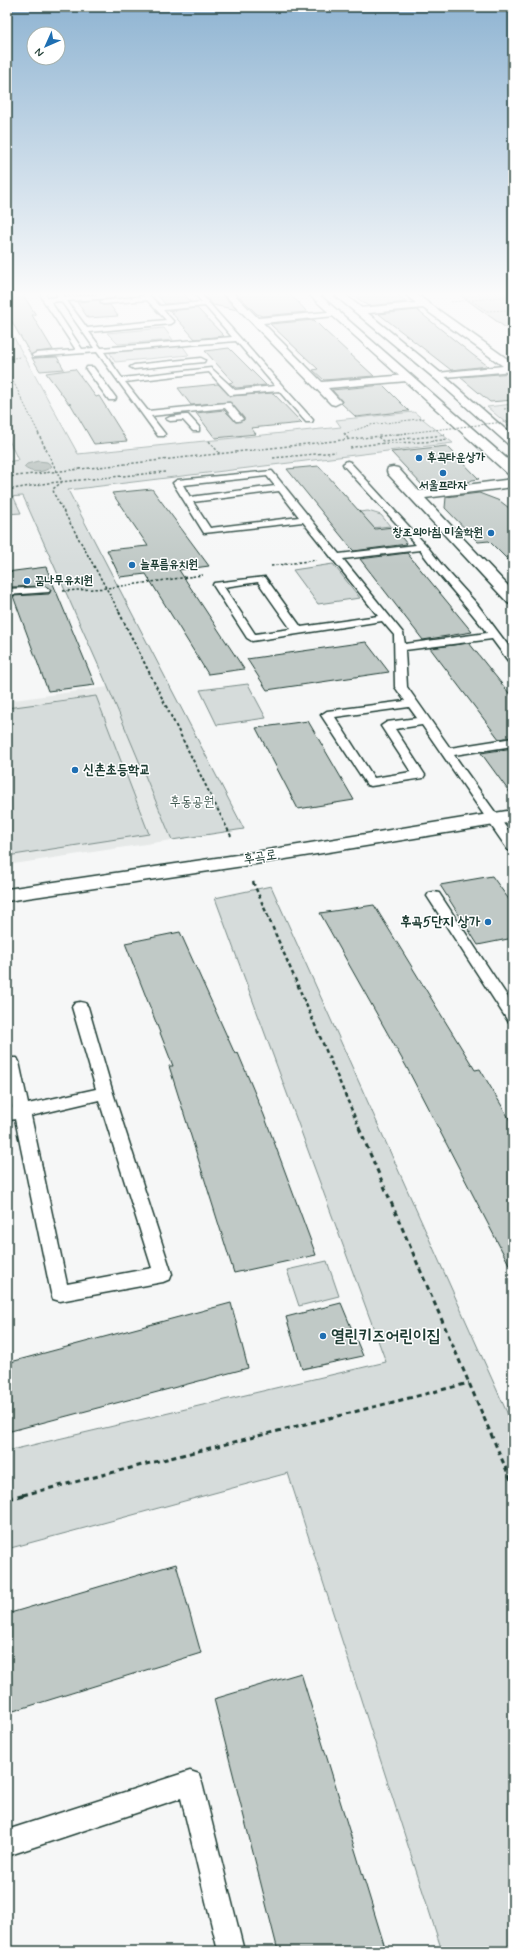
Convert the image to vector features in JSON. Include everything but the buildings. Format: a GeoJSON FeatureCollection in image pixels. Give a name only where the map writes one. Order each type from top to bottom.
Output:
{"type":"FeatureCollection","features":[{"type":"Feature","properties":{"kind":"street"},"geometry":{"type":"LineString","coordinates":[[315,383],[335,402]]}},
{"type":"Feature","properties":{"kind":"street"},"geometry":{"type":"LineString","coordinates":[[318,386],[347,383]]}},
{"type":"Feature","properties":{"kind":"street"},"geometry":{"type":"LineString","coordinates":[[413,383],[513,471]]}},
{"type":"Feature","properties":{"kind":"street"},"geometry":{"type":"LineString","coordinates":[[446,383],[513,442]]}},
{"type":"Feature","properties":{"kind":"street"},"geometry":{"type":"LineString","coordinates":[[393,471],[513,600]]}},
{"type":"Feature","properties":{"kind":"street"},"geometry":{"type":"LineString","coordinates":[[416,495],[513,483]]}},
{"type":"Feature","properties":{"kind":"street","name":"후곡로"},"geometry":{"type":"LineString","coordinates":[[7,895],[504,818]]}},
{"type":"Feature","properties":{"kind":"lane"},"geometry":{"type":"LineString","coordinates":[[101,383],[112,398]]}},
{"type":"Feature","properties":{"kind":"lane"},"geometry":{"type":"LineString","coordinates":[[105,388],[121,383]]}},
{"type":"Feature","properties":{"kind":"lane"},"geometry":{"type":"LineString","coordinates":[[122,383],[161,434]]}},
{"type":"Feature","properties":{"kind":"lane"},"geometry":{"type":"LineString","coordinates":[[224,383],[233,393],[281,388]]}},
{"type":"Feature","properties":{"kind":"lane"},"geometry":{"type":"LineString","coordinates":[[277,383],[309,420]]}},
{"type":"Feature","properties":{"kind":"lane"},"geometry":{"type":"LineString","coordinates":[[145,414],[227,405],[240,419]]}},
{"type":"Feature","properties":{"kind":"lane"},"geometry":{"type":"LineString","coordinates":[[151,421],[186,416],[196,429]]}},
{"type":"Feature","properties":{"kind":"lane"},"geometry":{"type":"LineString","coordinates":[[348,464],[423,547],[437,566],[472,606],[513,660]]}},
{"type":"Feature","properties":{"kind":"lane"},"geometry":{"type":"LineString","coordinates":[[305,519],[207,532],[177,483],[268,473],[281,488],[383,618],[399,635],[401,687],[447,752],[504,818],[513,847]]}},
{"type":"Feature","properties":{"kind":"lane"},"geometry":{"type":"LineString","coordinates":[[188,500],[281,488]]}},
{"type":"Feature","properties":{"kind":"lane"},"geometry":{"type":"LineString","coordinates":[[336,558],[423,547]]}},
{"type":"Feature","properties":{"kind":"lane"},"geometry":{"type":"LineString","coordinates":[[298,630],[261,578],[218,585],[252,638],[383,618]]}},
{"type":"Feature","properties":{"kind":"lane"},"geometry":{"type":"LineString","coordinates":[[7,592],[45,590]]}},
{"type":"Feature","properties":{"kind":"lane"},"geometry":{"type":"LineString","coordinates":[[399,648],[494,635]]}},
{"type":"Feature","properties":{"kind":"lane"},"geometry":{"type":"LineString","coordinates":[[412,703],[327,715],[371,782],[419,775],[388,726],[425,721]]}},
{"type":"Feature","properties":{"kind":"lane"},"geometry":{"type":"LineString","coordinates":[[447,752],[513,742]]}},
{"type":"Feature","properties":{"kind":"lane"},"geometry":{"type":"LineString","coordinates":[[434,896],[507,996],[513,1017]]}},
{"type":"Feature","properties":{"kind":"lane"},"geometry":{"type":"LineString","coordinates":[[11,1062],[14,1114],[60,1293],[163,1274],[105,1093],[80,1007]]}},
{"type":"Feature","properties":{"kind":"lane"},"geometry":{"type":"LineString","coordinates":[[14,1114],[105,1093]]}},
{"type":"Feature","properties":{"kind":"lane"},"geometry":{"type":"LineString","coordinates":[[7,1843],[190,1783],[231,1951]]}},
{"type":"Feature","properties":{"kind":"path"},"geometry":{"type":"LineString","coordinates":[[14,383],[62,482],[53,488],[54,494],[62,511],[107,588],[232,838]]}},
{"type":"Feature","properties":{"kind":"path"},"geometry":{"type":"LineString","coordinates":[[348,440],[343,433],[370,425],[427,418]]}},
{"type":"Feature","properties":{"kind":"path"},"geometry":{"type":"LineString","coordinates":[[7,477],[513,421]]}},
{"type":"Feature","properties":{"kind":"path"},"geometry":{"type":"LineString","coordinates":[[378,436],[383,442],[449,434]]}},
{"type":"Feature","properties":{"kind":"path"},"geometry":{"type":"LineString","coordinates":[[265,567],[336,558]]}},
{"type":"Feature","properties":{"kind":"path"},"geometry":{"type":"LineString","coordinates":[[45,590],[65,591],[107,588],[210,574]]}},
{"type":"Feature","properties":{"kind":"path"},"geometry":{"type":"LineString","coordinates":[[253,882],[513,1485]]}},
{"type":"Feature","properties":{"kind":"path"},"geometry":{"type":"LineString","coordinates":[[7,1499],[469,1383]]}},
{"type":"Feature","properties":{"kind":"shaded area"},"geometry":{"type":"Polygon","coordinates":[[[38,461],[47,462],[52,466],[46,470],[38,472],[30,471],[24,467],[27,464],[38,461]]]}},
{"type":"Feature","properties":{"kind":"shaded area","name":"신촌초등학교"},"geometry":{"type":"Polygon","coordinates":[[[108,687],[172,840],[7,865],[7,701],[108,687]]]}},
{"type":"Feature","properties":{"kind":"green space","name":"후동공원"},"geometry":{"type":"Polygon","coordinates":[[[7,383],[39,383],[78,454],[341,427],[336,420],[414,412],[453,443],[68,490],[244,829],[172,840],[108,687],[23,496],[7,497],[7,462],[18,460],[7,436],[7,383]]]}},
{"type":"Feature","properties":{"kind":"green space"},"geometry":{"type":"Polygon","coordinates":[[[513,404],[513,429],[487,407],[513,404]]]}},
{"type":"Feature","properties":{"kind":"green space"},"geometry":{"type":"Polygon","coordinates":[[[14,498],[21,513],[7,514],[7,499],[14,498]]]}},
{"type":"Feature","properties":{"kind":"green space"},"geometry":{"type":"Polygon","coordinates":[[[368,511],[381,515],[390,526],[343,531],[331,515],[368,511]]]}},
{"type":"Feature","properties":{"kind":"green space"},"geometry":{"type":"Polygon","coordinates":[[[333,564],[360,598],[318,604],[293,570],[333,564]]]}},
{"type":"Feature","properties":{"kind":"green space"},"geometry":{"type":"Polygon","coordinates":[[[248,684],[266,718],[217,725],[200,690],[248,684]]]}},
{"type":"Feature","properties":{"kind":"green space","name":"신촌초등학교"},"geometry":{"type":"Polygon","coordinates":[[[96,696],[149,834],[7,856],[7,708],[96,696]]]}},
{"type":"Feature","properties":{"kind":"green space"},"geometry":{"type":"Polygon","coordinates":[[[271,886],[513,1426],[513,1951],[442,1951],[288,1473],[7,1549],[7,1451],[386,1362],[215,898],[271,886]]]}},
{"type":"Feature","properties":{"kind":"green space"},"geometry":{"type":"Polygon","coordinates":[[[327,1261],[339,1296],[299,1306],[287,1270],[327,1261]]]}},
{"type":"Feature","properties":{"kind":"place","name":"후곡타운상가"},"geometry":{"type":"Point","coordinates":[419,458]}},
{"type":"Feature","properties":{"kind":"place","name":"서울프라자"},"geometry":{"type":"Point","coordinates":[443,473]}},
{"type":"Feature","properties":{"kind":"place","name":"창조의아침 미술학원"},"geometry":{"type":"Point","coordinates":[491,533]}},
{"type":"Feature","properties":{"kind":"place","name":"늘푸름유치원"},"geometry":{"type":"Point","coordinates":[132,565]}},
{"type":"Feature","properties":{"kind":"place","name":"꿈나무유치원"},"geometry":{"type":"Point","coordinates":[27,581]}},
{"type":"Feature","properties":{"kind":"place","name":"신촌초등학교"},"geometry":{"type":"Point","coordinates":[75,770]}},
{"type":"Feature","properties":{"kind":"place","name":"후곡5단지 상가"},"geometry":{"type":"Point","coordinates":[488,922]}},
{"type":"Feature","properties":{"kind":"place","name":"열린키즈어린이집"},"geometry":{"type":"Point","coordinates":[323,1336]}}]}
